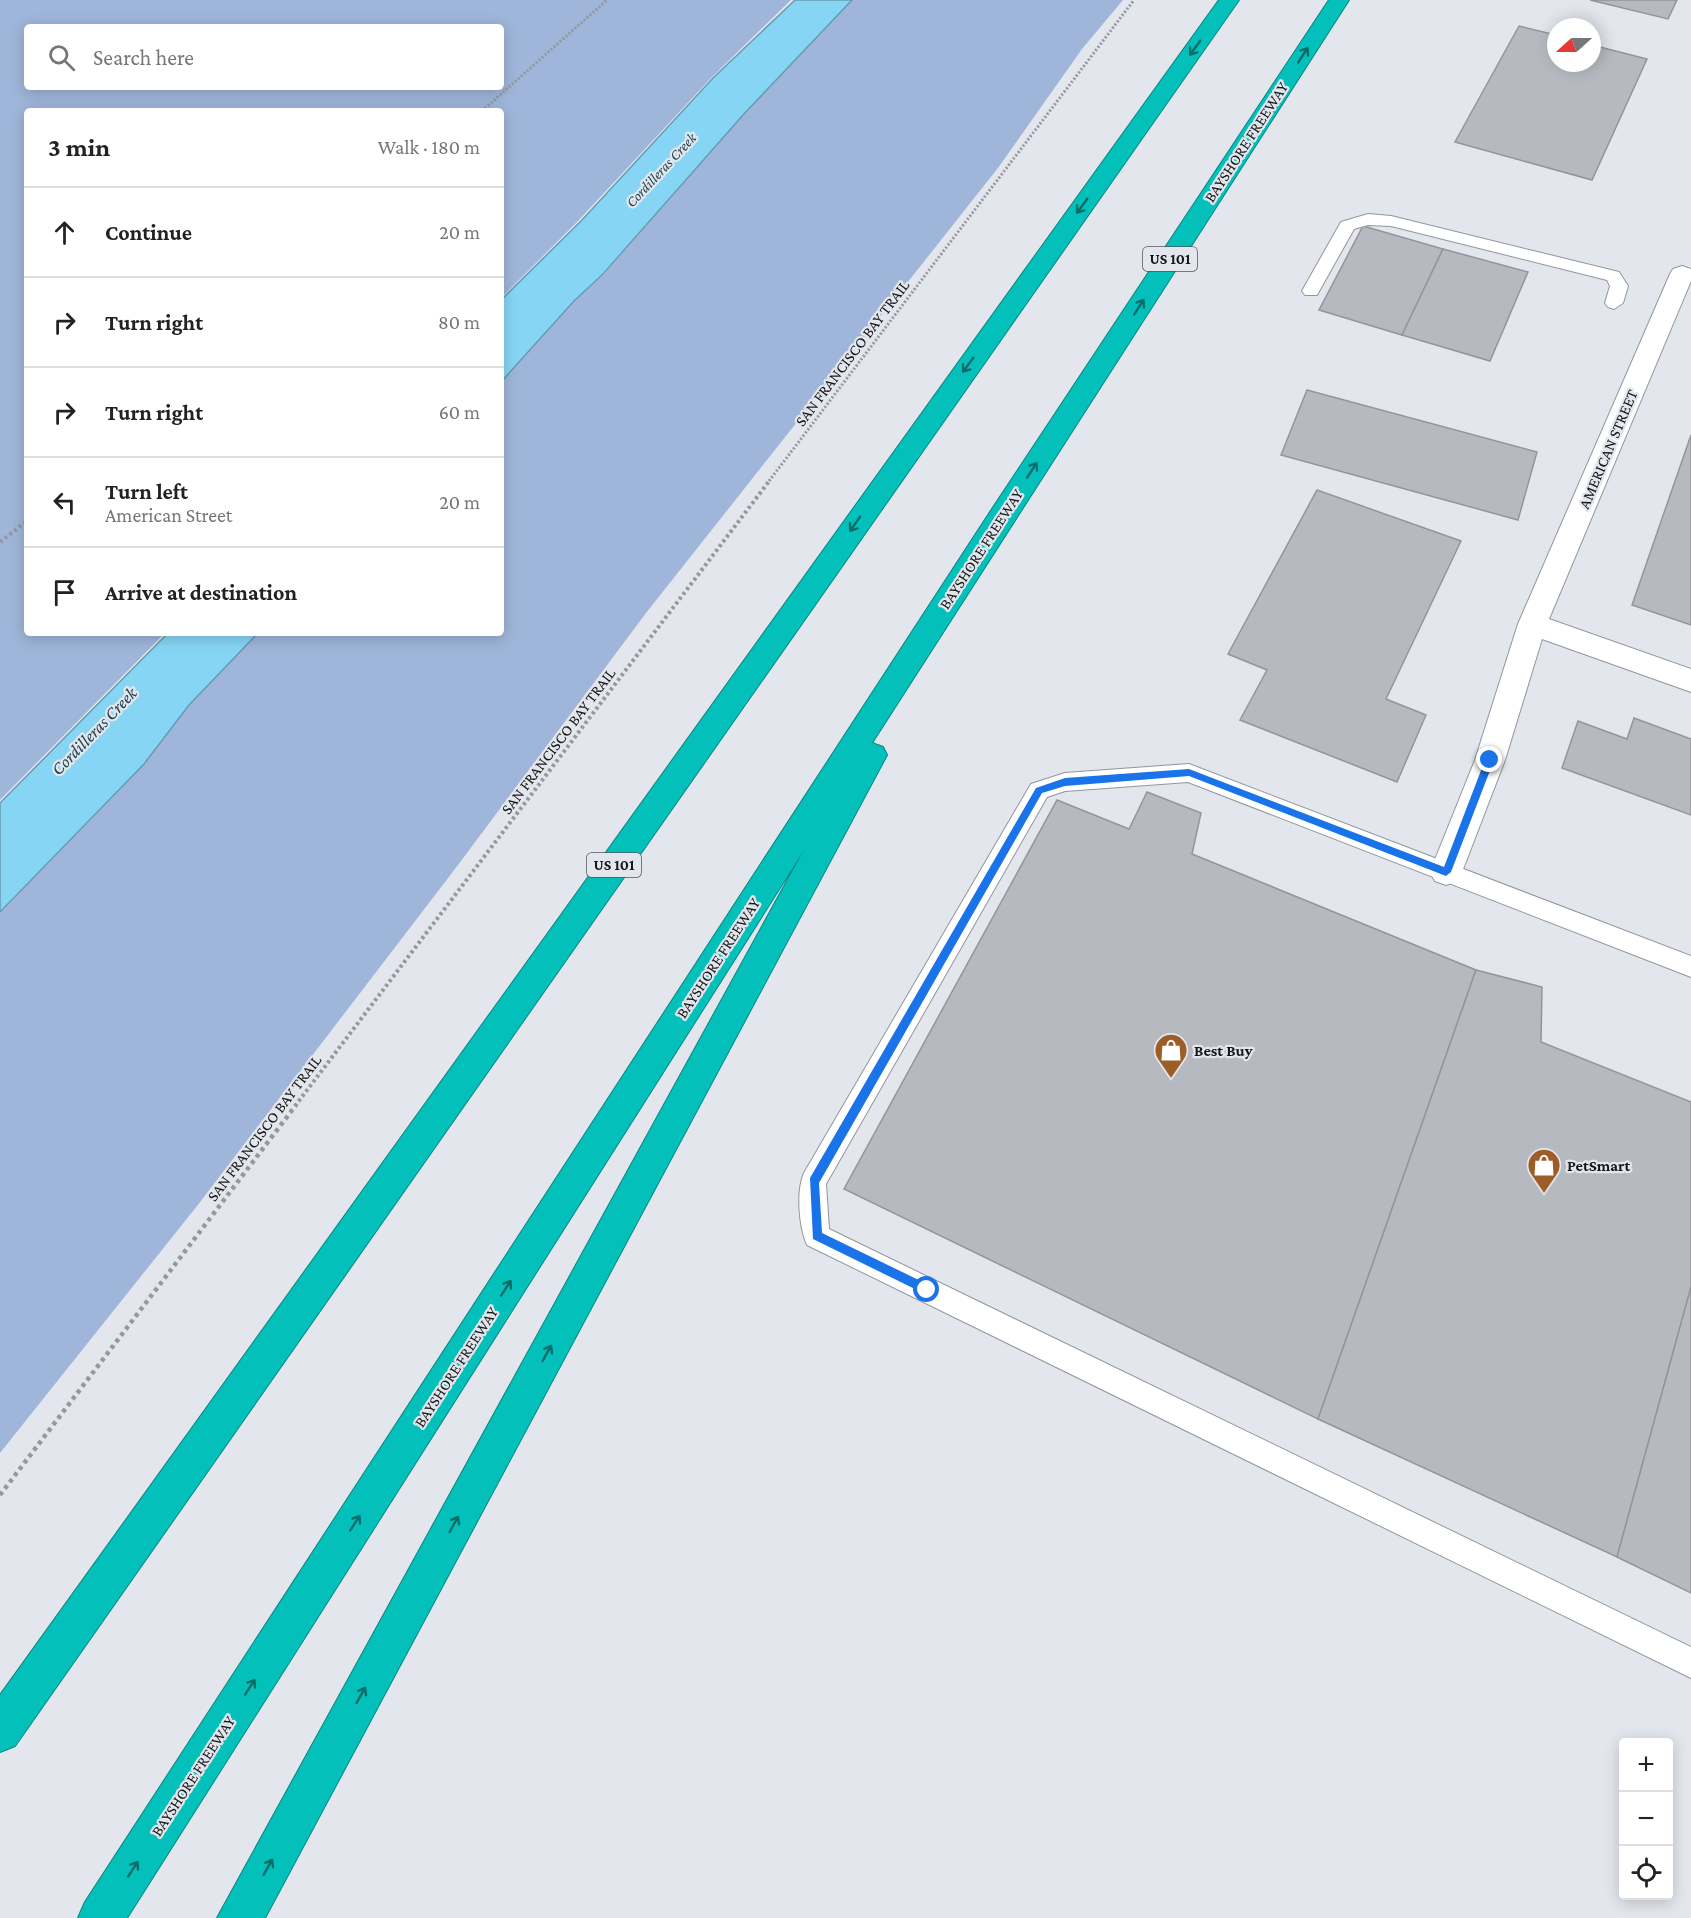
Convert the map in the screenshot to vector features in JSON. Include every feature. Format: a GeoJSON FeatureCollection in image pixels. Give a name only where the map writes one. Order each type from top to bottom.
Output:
{"type":"FeatureCollection","features":[{"type":"Feature","properties":{"kind":"highway","name":"US 101"},"geometry":{"type":"LineString","coordinates":[[0,1731],[1229,0]]}},
{"type":"Feature","properties":{"kind":"highway","name":"BAYSHORE FREEWAY"},"geometry":{"type":"LineString","coordinates":[[101,1918],[1000,519],[1339,0]]}},
{"type":"Feature","properties":{"kind":"highway"},"geometry":{"type":"LineString","coordinates":[[240,1918],[1000,519]]}},
{"type":"Feature","properties":{"kind":"street","name":"AMERICAN STREET"},"geometry":{"type":"LineString","coordinates":[[1446,872],[1490,760],[1532,624],[1682,274]]}},
{"type":"Feature","properties":{"kind":"street"},"geometry":{"type":"LineString","coordinates":[[1532,624],[1691,681]]}},
{"type":"Feature","properties":{"kind":"lane"},"geometry":{"type":"LineString","coordinates":[[1311,291],[1347,226],[1356,221],[1370,219],[1391,221],[1612,276],[1619,286],[1614,303]]}},
{"type":"Feature","properties":{"kind":"lane"},"geometry":{"type":"LineString","coordinates":[[1691,967],[1189,773],[1065,782],[1039,790],[813,1182],[816,1236],[1691,1663]]}},
{"type":"Feature","properties":{"kind":"path"},"geometry":{"type":"LineString","coordinates":[[485,108],[607,0]]}},
{"type":"Feature","properties":{"kind":"path","name":"SAN FRANCISCO BAY TRAIL"},"geometry":{"type":"LineString","coordinates":[[0,1495],[1134,0]]}},
{"type":"Feature","properties":{"kind":"path"},"geometry":{"type":"LineString","coordinates":[[0,542],[24,523]]}},
{"type":"Feature","properties":{"kind":"shaded area"},"geometry":{"type":"Polygon","coordinates":[[[0,0],[791,0],[711,78],[578,221],[504,295],[504,108],[24,108],[24,636],[162,636],[0,800],[0,0]]]}},
{"type":"Feature","properties":{"kind":"shaded area"},"geometry":{"type":"Polygon","coordinates":[[[852,0],[1123,0],[1082,49],[998,168],[646,613],[455,869],[197,1206],[0,1453],[0,912],[144,764],[189,705],[255,636],[504,636],[504,379],[574,301],[604,274],[743,115],[852,0]]]}},
{"type":"Feature","properties":{"kind":"water","name":"Cordilleras Creek"},"geometry":{"type":"Polygon","coordinates":[[[795,0],[852,0],[743,115],[603,274],[574,301],[504,379],[504,297],[582,220],[713,78],[795,0]]]}},
{"type":"Feature","properties":{"kind":"water","name":"Cordilleras Creek"},"geometry":{"type":"Polygon","coordinates":[[[165,636],[255,636],[189,705],[144,764],[0,912],[0,803],[165,636]]]}},
{"type":"Feature","properties":{"kind":"building"},"geometry":{"type":"Polygon","coordinates":[[[1590,0],[1677,0],[1668,19],[1590,0]]]}},
{"type":"Feature","properties":{"kind":"building"},"geometry":{"type":"Polygon","coordinates":[[[1519,26],[1547,33],[1547,72],[1601,72],[1601,47],[1647,59],[1592,180],[1455,142],[1519,26]]]}},
{"type":"Feature","properties":{"kind":"building"},"geometry":{"type":"Polygon","coordinates":[[[1363,226],[1443,249],[1402,335],[1319,310],[1363,226]]]}},
{"type":"Feature","properties":{"kind":"building"},"geometry":{"type":"Polygon","coordinates":[[[1443,249],[1528,272],[1490,361],[1402,335],[1443,249]]]}},
{"type":"Feature","properties":{"kind":"building"},"geometry":{"type":"Polygon","coordinates":[[[1307,390],[1537,452],[1518,520],[1281,455],[1307,390]]]}},
{"type":"Feature","properties":{"kind":"building"},"geometry":{"type":"Polygon","coordinates":[[[1691,435],[1691,625],[1632,605],[1691,435]]]}},
{"type":"Feature","properties":{"kind":"building"},"geometry":{"type":"Polygon","coordinates":[[[1317,490],[1461,541],[1386,699],[1426,715],[1397,782],[1240,720],[1267,670],[1228,654],[1317,490]]]}},
{"type":"Feature","properties":{"kind":"building"},"geometry":{"type":"Polygon","coordinates":[[[1634,718],[1691,739],[1691,815],[1562,768],[1578,721],[1627,739],[1634,718]]]}},
{"type":"Feature","properties":{"kind":"building","name":"Best Buy"},"geometry":{"type":"Polygon","coordinates":[[[1147,792],[1201,813],[1192,854],[1476,970],[1318,1419],[844,1189],[1057,800],[1129,829],[1147,792]]]}},
{"type":"Feature","properties":{"kind":"building","name":"PetSmart"},"geometry":{"type":"Polygon","coordinates":[[[1476,970],[1542,987],[1541,1042],[1691,1102],[1691,1287],[1617,1557],[1318,1419],[1476,970]]]}},
{"type":"Feature","properties":{"kind":"building"},"geometry":{"type":"Polygon","coordinates":[[[1691,1287],[1691,1593],[1617,1557],[1691,1287]]]}},
{"type":"Feature","properties":{"kind":"place","name":"Best Buy"},"geometry":{"type":"Point","coordinates":[1171,1079]}},
{"type":"Feature","properties":{"kind":"place","name":"PetSmart"},"geometry":{"type":"Point","coordinates":[1544,1194]}},
{"type":"Feature","properties":{"kind":"route"},"geometry":{"type":"LineString","coordinates":[[927,1290],[816,1236],[813,1182],[1039,790],[1065,782],[1189,773],[1446,872],[1490,760]]}}]}
